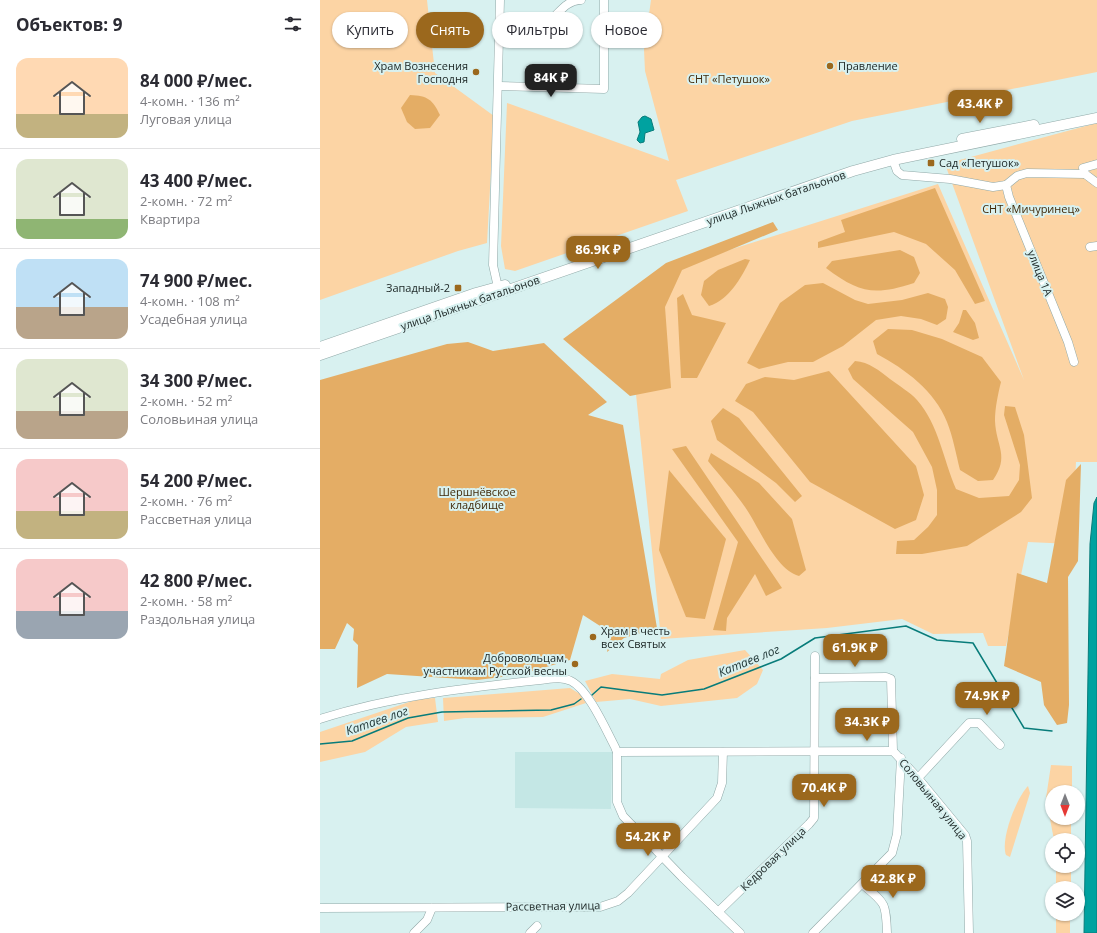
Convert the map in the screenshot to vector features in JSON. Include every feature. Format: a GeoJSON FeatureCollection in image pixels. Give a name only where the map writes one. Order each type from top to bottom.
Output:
{"type":"FeatureCollection","features":[{"type":"Feature","properties":{"kind":"main road"},"geometry":{"type":"LineString","coordinates":[[870,164],[946,143],[1097,112]]}},
{"type":"Feature","properties":{"kind":"main road"},"geometry":{"type":"LineString","coordinates":[[870,164],[1097,118]]}},
{"type":"Feature","properties":{"kind":"main road","name":"улица Лыжных батальонов"},"geometry":{"type":"LineString","coordinates":[[320,355],[498,290],[524,279],[824,175],[870,164]]}},
{"type":"Feature","properties":{"kind":"main road","name":"улица Лыжных батальонов"},"geometry":{"type":"LineString","coordinates":[[320,347],[498,290]]}},
{"type":"Feature","properties":{"kind":"street"},"geometry":{"type":"LineString","coordinates":[[500,0],[500,12]]}},
{"type":"Feature","properties":{"kind":"street"},"geometry":{"type":"LineString","coordinates":[[557,12],[573,0],[581,0]]}},
{"type":"Feature","properties":{"kind":"street"},"geometry":{"type":"LineString","coordinates":[[499,86],[604,89],[604,0]]}},
{"type":"Feature","properties":{"kind":"street"},"geometry":{"type":"LineString","coordinates":[[498,290],[493,265],[500,48]]}},
{"type":"Feature","properties":{"kind":"street"},"geometry":{"type":"LineString","coordinates":[[893,160],[897,171],[902,176],[950,179],[988,187],[1006,185],[1017,176],[1027,173],[1084,171],[1097,164]]}},
{"type":"Feature","properties":{"kind":"street"},"geometry":{"type":"LineString","coordinates":[[1084,171],[1097,184]]}},
{"type":"Feature","properties":{"kind":"street","name":"улица 1А"},"geometry":{"type":"LineString","coordinates":[[1006,185],[1009,197],[1068,342],[1074,362]]}},
{"type":"Feature","properties":{"kind":"street","name":"Кедровая улица"},"geometry":{"type":"LineString","coordinates":[[718,912],[811,822],[814,813],[815,656]]}},
{"type":"Feature","properties":{"kind":"street"},"geometry":{"type":"LineString","coordinates":[[815,678],[886,677],[891,679],[893,752]]}},
{"type":"Feature","properties":{"kind":"street"},"geometry":{"type":"LineString","coordinates":[[320,719],[399,698],[558,678],[572,681],[580,688],[594,709],[617,752],[617,802],[623,816],[661,856],[740,933]]}},
{"type":"Feature","properties":{"kind":"street"},"geometry":{"type":"LineString","coordinates":[[918,778],[966,726],[972,722],[979,723],[1000,745]]}},
{"type":"Feature","properties":{"kind":"street","name":"Соловьиная улица"},"geometry":{"type":"LineString","coordinates":[[617,752],[893,752],[901,758],[918,778],[964,835],[967,841],[969,933]]}},
{"type":"Feature","properties":{"kind":"street","name":"Рассветная улица"},"geometry":{"type":"LineString","coordinates":[[320,908],[600,907],[610,905],[628,893],[719,794],[724,770],[723,752]]}},
{"type":"Feature","properties":{"kind":"street"},"geometry":{"type":"LineString","coordinates":[[813,933],[887,858],[894,847],[897,834],[901,758]]}},
{"type":"Feature","properties":{"kind":"street"},"geometry":{"type":"LineString","coordinates":[[862,884],[883,901],[886,912],[887,933]]}},
{"type":"Feature","properties":{"kind":"street"},"geometry":{"type":"LineString","coordinates":[[414,933],[427,920],[432,908]]}},
{"type":"Feature","properties":{"kind":"street"},"geometry":{"type":"LineString","coordinates":[[530,933],[537,926]]}},
{"type":"Feature","properties":{"kind":"shaded area"},"geometry":{"type":"Polygon","coordinates":[[[515,752],[612,752],[611,809],[515,808],[515,752]]]}},
{"type":"Feature","properties":{"kind":"green space"},"geometry":{"type":"Polygon","coordinates":[[[320,0],[427,0],[428,12],[416,12],[416,48],[432,48],[435,73],[494,116],[487,243],[458,251],[320,300],[320,0]]]}},
{"type":"Feature","properties":{"kind":"green space","name":"СНТ «Петушок»"},"geometry":{"type":"Polygon","coordinates":[[[651,0],[1097,0],[1097,72],[852,121],[676,180],[688,211],[515,271],[505,269],[501,246],[507,103],[669,161],[645,71],[644,50],[644,48],[662,48],[662,12],[649,12],[651,0]]]}},
{"type":"Feature","properties":{"kind":"green space"},"geometry":{"type":"Polygon","coordinates":[[[410,95],[421,96],[429,99],[437,110],[440,115],[430,128],[415,129],[407,122],[401,108],[410,95]]]}},
{"type":"Feature","properties":{"kind":"green space","name":"СНТ «Мичуринец»"},"geometry":{"type":"Polygon","coordinates":[[[1097,123],[1097,462],[1076,462],[1072,544],[1028,542],[1006,646],[988,646],[983,633],[933,634],[902,619],[827,628],[661,639],[628,316],[666,270],[938,184],[1024,380],[945,164],[1097,123]]]}},
{"type":"Feature","properties":{"kind":"green space"},"geometry":{"type":"Polygon","coordinates":[[[935,188],[985,301],[975,304],[955,270],[926,244],[894,232],[818,248],[818,242],[845,232],[841,220],[935,188]]]}},
{"type":"Feature","properties":{"kind":"green space"},"geometry":{"type":"Polygon","coordinates":[[[773,222],[778,230],[682,270],[665,307],[671,388],[630,396],[563,339],[666,263],[773,222]]]}},
{"type":"Feature","properties":{"kind":"green space"},"geometry":{"type":"Polygon","coordinates":[[[900,250],[914,257],[920,273],[914,283],[888,290],[867,290],[858,287],[848,283],[826,268],[832,261],[900,250]]]}},
{"type":"Feature","properties":{"kind":"green space"},"geometry":{"type":"Polygon","coordinates":[[[745,259],[750,260],[734,288],[723,299],[709,306],[701,295],[704,281],[718,270],[745,259]]]}},
{"type":"Feature","properties":{"kind":"green space"},"geometry":{"type":"Polygon","coordinates":[[[823,283],[855,300],[868,304],[902,300],[928,293],[945,299],[948,307],[946,319],[937,325],[921,319],[901,316],[876,320],[843,346],[813,362],[788,362],[759,369],[747,363],[780,303],[805,285],[823,283]]]}},
{"type":"Feature","properties":{"kind":"green space"},"geometry":{"type":"Polygon","coordinates":[[[683,294],[692,315],[726,323],[697,378],[681,378],[677,298],[683,294]]]}},
{"type":"Feature","properties":{"kind":"green space"},"geometry":{"type":"Polygon","coordinates":[[[963,310],[966,310],[975,323],[979,338],[973,340],[953,332],[959,323],[963,310]]]}},
{"type":"Feature","properties":{"kind":"green space"},"geometry":{"type":"Polygon","coordinates":[[[888,329],[912,330],[942,339],[982,357],[1001,382],[996,406],[995,421],[1001,451],[1001,464],[993,480],[978,481],[960,470],[947,422],[935,400],[908,374],[877,354],[873,341],[888,329]]]}},
{"type":"Feature","properties":{"kind":"green space","name":"Шершнёвское кладбище"},"geometry":{"type":"Polygon","coordinates":[[[468,342],[493,351],[544,343],[607,402],[588,415],[623,425],[657,628],[624,638],[607,652],[611,633],[583,615],[570,660],[519,675],[477,680],[387,674],[357,688],[358,645],[353,640],[354,629],[347,623],[335,649],[320,649],[320,380],[447,344],[468,342]]]}},
{"type":"Feature","properties":{"kind":"green space"},"geometry":{"type":"Polygon","coordinates":[[[855,361],[874,367],[917,400],[931,420],[936,431],[956,489],[979,498],[1009,496],[1019,480],[1020,465],[1004,415],[1005,406],[1015,407],[1024,435],[1032,498],[1021,512],[967,546],[922,554],[896,554],[897,541],[914,540],[928,527],[937,515],[937,490],[932,467],[913,432],[853,379],[848,369],[855,361]]]}},
{"type":"Feature","properties":{"kind":"green space"},"geometry":{"type":"Polygon","coordinates":[[[829,371],[916,466],[924,495],[916,520],[895,529],[810,482],[753,412],[735,401],[746,384],[765,377],[794,380],[829,371]]]}},
{"type":"Feature","properties":{"kind":"green space"},"geometry":{"type":"Polygon","coordinates":[[[723,408],[739,418],[802,496],[795,502],[776,483],[717,440],[711,421],[723,408]]]}},
{"type":"Feature","properties":{"kind":"green space"},"geometry":{"type":"Polygon","coordinates":[[[686,446],[782,588],[766,596],[755,574],[727,618],[726,631],[713,630],[738,542],[672,449],[686,446]]]}},
{"type":"Feature","properties":{"kind":"green space"},"geometry":{"type":"Polygon","coordinates":[[[711,453],[759,483],[792,519],[806,570],[799,576],[790,572],[775,556],[745,507],[708,461],[711,453]]]}},
{"type":"Feature","properties":{"kind":"green space"},"geometry":{"type":"Polygon","coordinates":[[[1081,464],[1078,561],[1068,577],[1069,705],[1067,723],[1057,725],[1044,705],[1041,682],[1004,666],[1017,573],[1047,583],[1066,480],[1081,464]]]}},
{"type":"Feature","properties":{"kind":"green space"},"geometry":{"type":"Polygon","coordinates":[[[669,470],[726,539],[705,619],[686,617],[659,550],[669,470]]]}},
{"type":"Feature","properties":{"kind":"green space"},"geometry":{"type":"Polygon","coordinates":[[[745,650],[763,670],[757,684],[737,698],[661,706],[630,699],[596,702],[585,681],[612,674],[660,679],[661,674],[688,660],[745,650]]]}},
{"type":"Feature","properties":{"kind":"green space"},"geometry":{"type":"Polygon","coordinates":[[[570,688],[580,694],[586,703],[543,717],[465,718],[444,721],[443,698],[570,688]]]}},
{"type":"Feature","properties":{"kind":"green space"},"geometry":{"type":"Polygon","coordinates":[[[435,698],[438,722],[406,727],[365,752],[320,762],[320,732],[418,699],[435,698]]]}},
{"type":"Feature","properties":{"kind":"green space"},"geometry":{"type":"Polygon","coordinates":[[[1051,765],[1072,766],[1072,785],[1048,785],[1051,765]]]}},
{"type":"Feature","properties":{"kind":"green space"},"geometry":{"type":"Polygon","coordinates":[[[1028,786],[1030,793],[1010,857],[1006,855],[1005,848],[1007,829],[1019,799],[1028,786]]]}},
{"type":"Feature","properties":{"kind":"green space"},"geometry":{"type":"Polygon","coordinates":[[[1051,825],[1071,825],[1071,833],[1053,833],[1051,825]]]}},
{"type":"Feature","properties":{"kind":"green space"},"geometry":{"type":"Polygon","coordinates":[[[1056,873],[1071,873],[1071,881],[1056,881],[1056,873]]]}},
{"type":"Feature","properties":{"kind":"green space"},"geometry":{"type":"Polygon","coordinates":[[[1056,921],[1070,921],[1070,933],[1056,933],[1056,921]]]}},
{"type":"Feature","properties":{"kind":"water"},"geometry":{"type":"Polygon","coordinates":[[[645,116],[651,119],[654,130],[645,133],[644,142],[640,143],[637,140],[640,132],[638,122],[645,116]]]}},
{"type":"Feature","properties":{"kind":"water"},"geometry":{"type":"Polygon","coordinates":[[[1097,497],[1097,933],[1084,933],[1090,544],[1094,503],[1097,497]]]}},
{"type":"Feature","properties":{"kind":"waterway","name":"Катаев лог"},"geometry":{"type":"LineString","coordinates":[[592,695],[601,687],[662,695],[704,689],[781,659],[815,638],[906,626],[937,640],[973,643],[1024,728],[1052,731]]}},
{"type":"Feature","properties":{"kind":"waterway","name":"Катаев лог"},"geometry":{"type":"LineString","coordinates":[[320,744],[352,741],[408,718],[442,712],[551,710],[574,704],[581,699]]}},
{"type":"Feature","properties":{"kind":"place","name":"Правление"},"geometry":{"type":"Point","coordinates":[830,66]}},
{"type":"Feature","properties":{"kind":"place","name":"Храм Вознесения Господня"},"geometry":{"type":"Point","coordinates":[476,72]}},
{"type":"Feature","properties":{"kind":"place","name":"Сад «Петушок»"},"geometry":{"type":"Point","coordinates":[931,163]}},
{"type":"Feature","properties":{"kind":"place","name":"Западный-2"},"geometry":{"type":"Point","coordinates":[458,288]}},
{"type":"Feature","properties":{"kind":"place","name":"Храм в честь всех Святых"},"geometry":{"type":"Point","coordinates":[593,637]}},
{"type":"Feature","properties":{"kind":"place","name":"Добровольцам, участникам Русской весны"},"geometry":{"type":"Point","coordinates":[575,664]}}]}
